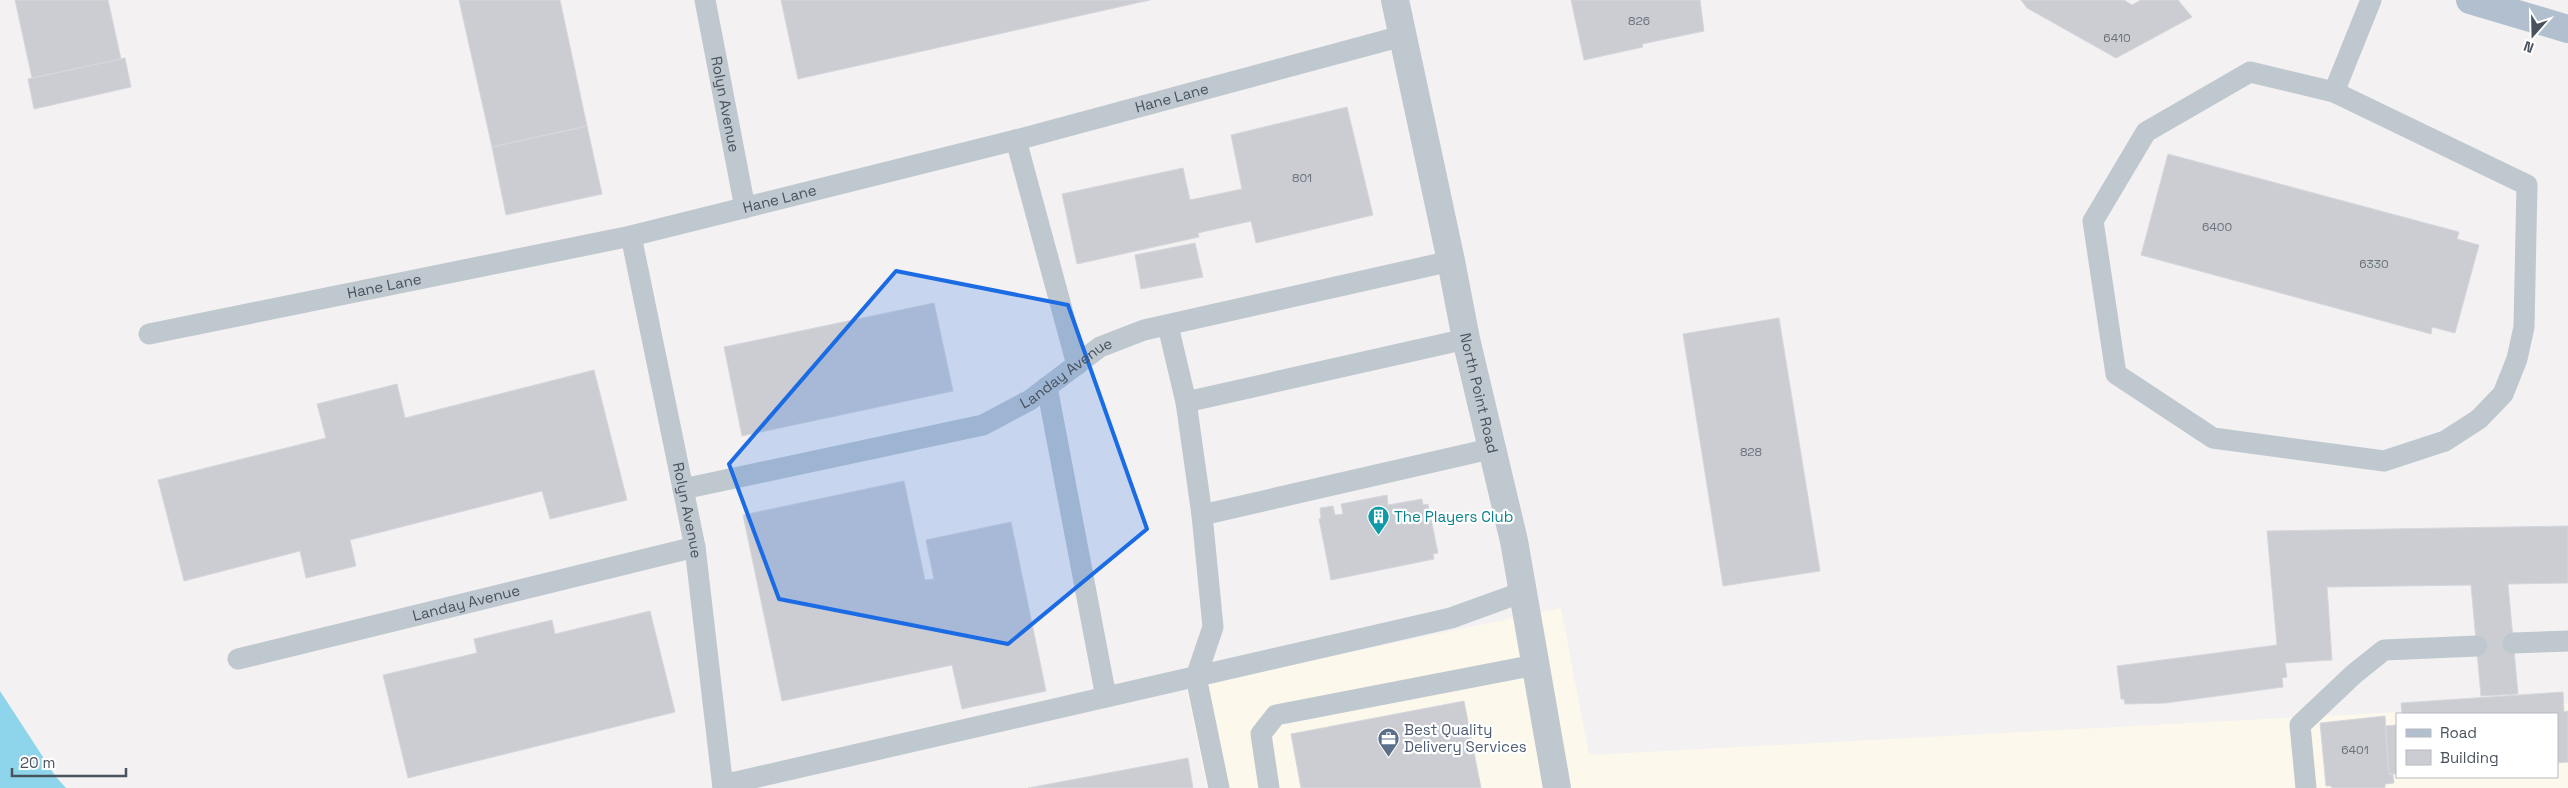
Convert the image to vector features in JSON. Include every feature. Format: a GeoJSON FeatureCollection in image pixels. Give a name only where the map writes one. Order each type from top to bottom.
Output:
{"type":"FeatureCollection","features":[{"type":"Feature","properties":{"kind":"main road"},"geometry":{"type":"LineString","coordinates":[[2470,0],[2568,29]]}},
{"type":"Feature","properties":{"kind":"street","name":"North Point Road"},"geometry":{"type":"LineString","coordinates":[[1395,0],[1452,261],[1466,339],[1494,448],[1523,592],[1558,788]]}},
{"type":"Feature","properties":{"kind":"lane","name":"Rolyn Avenue"},"geometry":{"type":"LineString","coordinates":[[705,0],[745,208]]}},
{"type":"Feature","properties":{"kind":"lane"},"geometry":{"type":"LineString","coordinates":[[2334,92],[2371,0]]}},
{"type":"Feature","properties":{"kind":"lane","name":"Hane Lane"},"geometry":{"type":"LineString","coordinates":[[150,334],[631,236],[1016,140],[1402,36]]}},
{"type":"Feature","properties":{"kind":"lane"},"geometry":{"type":"LineString","coordinates":[[2250,72],[2334,92],[2527,185],[2524,327],[2516,358],[2503,394],[2479,419],[2445,441],[2384,461],[2213,438],[2116,374],[2093,221],[2146,132],[2250,72]]}},
{"type":"Feature","properties":{"kind":"lane"},"geometry":{"type":"LineString","coordinates":[[1016,140],[1077,364]]}},
{"type":"Feature","properties":{"kind":"lane","name":"Rolyn Avenue"},"geometry":{"type":"LineString","coordinates":[[631,236],[695,547],[723,786]]}},
{"type":"Feature","properties":{"kind":"lane","name":"Landay Avenue"},"geometry":{"type":"LineString","coordinates":[[683,489],[983,425],[1030,400],[1100,347],[1144,330],[1452,261]]}},
{"type":"Feature","properties":{"kind":"lane"},"geometry":{"type":"LineString","coordinates":[[1168,326],[1186,402],[1202,515],[1213,627],[1196,677],[1219,788]]}},
{"type":"Feature","properties":{"kind":"lane"},"geometry":{"type":"LineString","coordinates":[[1186,402],[1466,339]]}},
{"type":"Feature","properties":{"kind":"lane"},"geometry":{"type":"LineString","coordinates":[[1047,386],[1106,697]]}},
{"type":"Feature","properties":{"kind":"lane"},"geometry":{"type":"LineString","coordinates":[[1202,515],[1494,448]]}},
{"type":"Feature","properties":{"kind":"lane","name":"Landay Avenue"},"geometry":{"type":"LineString","coordinates":[[238,660],[695,547]]}},
{"type":"Feature","properties":{"kind":"lane"},"geometry":{"type":"LineString","coordinates":[[723,786],[1451,618],[1523,592]]}},
{"type":"Feature","properties":{"kind":"lane"},"geometry":{"type":"LineString","coordinates":[[2513,643],[2568,641]]}},
{"type":"Feature","properties":{"kind":"lane"},"geometry":{"type":"LineString","coordinates":[[2306,788],[2300,725],[2354,674],[2384,650],[2477,646]]}},
{"type":"Feature","properties":{"kind":"lane"},"geometry":{"type":"LineString","coordinates":[[1269,788],[1261,734],[1276,715],[1535,665]]}},
{"type":"Feature","properties":{"kind":"highlighted area"},"geometry":{"type":"Polygon","coordinates":[[[896,271],[1068,305],[1147,529],[1008,644],[779,599],[729,464],[896,271]]]}},
{"type":"Feature","properties":{"kind":"shaded area"},"geometry":{"type":"Polygon","coordinates":[[[1561,608],[1589,755],[2568,703],[2568,788],[1207,788],[1186,687],[1561,608]]]}},
{"type":"Feature","properties":{"kind":"water"},"geometry":{"type":"Polygon","coordinates":[[[0,691],[56,777],[66,788],[0,788],[0,691]]]}},
{"type":"Feature","properties":{"kind":"building"},"geometry":{"type":"Polygon","coordinates":[[[15,0],[108,0],[121,59],[32,78],[15,0]]]}},
{"type":"Feature","properties":{"kind":"building"},"geometry":{"type":"Polygon","coordinates":[[[459,0],[560,0],[587,126],[492,147],[459,0]]]}},
{"type":"Feature","properties":{"kind":"building"},"geometry":{"type":"Polygon","coordinates":[[[781,0],[1150,0],[798,79],[781,0]]]}},
{"type":"Feature","properties":{"kind":"building"},"geometry":{"type":"Polygon","coordinates":[[[1571,0],[1700,0],[1704,31],[1642,44],[1643,47],[1584,60],[1571,0]]]}},
{"type":"Feature","properties":{"kind":"building"},"geometry":{"type":"Polygon","coordinates":[[[2021,0],[2124,0],[2132,5],[2141,0],[2178,0],[2192,17],[2116,58],[2027,8],[2021,0]]]}},
{"type":"Feature","properties":{"kind":"building"},"geometry":{"type":"Polygon","coordinates":[[[125,58],[131,87],[34,109],[28,79],[125,58]]]}},
{"type":"Feature","properties":{"kind":"building"},"geometry":{"type":"Polygon","coordinates":[[[1347,107],[1373,215],[1256,243],[1251,221],[1198,233],[1199,237],[1077,264],[1062,194],[1183,168],[1190,200],[1242,189],[1231,135],[1347,107]]]}},
{"type":"Feature","properties":{"kind":"building"},"geometry":{"type":"Polygon","coordinates":[[[587,126],[602,194],[506,215],[492,147],[587,126]]]}},
{"type":"Feature","properties":{"kind":"building"},"geometry":{"type":"Polygon","coordinates":[[[2168,154],[2459,232],[2457,239],[2479,245],[2455,333],[2432,327],[2431,334],[2141,255],[2168,154]]]}},
{"type":"Feature","properties":{"kind":"building"},"geometry":{"type":"Polygon","coordinates":[[[1195,243],[1203,277],[1141,289],[1135,255],[1195,243]]]}},
{"type":"Feature","properties":{"kind":"building"},"geometry":{"type":"Polygon","coordinates":[[[934,303],[953,391],[742,436],[724,347],[934,303]]]}},
{"type":"Feature","properties":{"kind":"building"},"geometry":{"type":"Polygon","coordinates":[[[1779,318],[1820,571],[1723,586],[1683,334],[1779,318]]]}},
{"type":"Feature","properties":{"kind":"building"},"geometry":{"type":"Polygon","coordinates":[[[594,370],[627,500],[550,519],[542,491],[350,540],[356,566],[306,578],[300,551],[184,581],[158,480],[326,438],[317,404],[397,384],[405,418],[594,370]]]}},
{"type":"Feature","properties":{"kind":"building"},"geometry":{"type":"Polygon","coordinates":[[[904,481],[925,580],[934,579],[926,540],[1011,522],[1046,691],[962,709],[952,665],[782,701],[743,515],[904,481]]]}},
{"type":"Feature","properties":{"kind":"building","name":"The Players Club"},"geometry":{"type":"Polygon","coordinates":[[[1387,495],[1388,505],[1422,499],[1423,505],[1428,504],[1438,553],[1433,554],[1434,559],[1331,580],[1319,519],[1321,518],[1320,508],[1333,506],[1335,515],[1343,514],[1341,504],[1387,495]]]}},
{"type":"Feature","properties":{"kind":"building"},"geometry":{"type":"Polygon","coordinates":[[[2568,526],[2568,583],[2508,584],[2518,694],[2481,696],[2471,585],[2327,587],[2332,660],[2285,663],[2287,677],[2282,678],[2283,687],[2166,703],[2125,704],[2124,699],[2121,699],[2117,666],[2277,645],[2267,531],[2568,526]]]}},
{"type":"Feature","properties":{"kind":"building"},"geometry":{"type":"Polygon","coordinates":[[[650,611],[675,712],[408,778],[383,675],[477,653],[474,639],[552,620],[555,634],[650,611]]]}},
{"type":"Feature","properties":{"kind":"building"},"geometry":{"type":"Polygon","coordinates":[[[2563,692],[2564,712],[2568,711],[2568,762],[2558,763],[2558,713],[2402,713],[2401,703],[2563,692]]]}},
{"type":"Feature","properties":{"kind":"building"},"geometry":{"type":"Polygon","coordinates":[[[1464,701],[1481,788],[1301,788],[1291,734],[1464,701]]]}},
{"type":"Feature","properties":{"kind":"building"},"geometry":{"type":"Polygon","coordinates":[[[2385,716],[2389,774],[2393,775],[2394,783],[2385,784],[2385,788],[2332,788],[2331,786],[2326,786],[2320,723],[2385,716]]]}},
{"type":"Feature","properties":{"kind":"building"},"geometry":{"type":"Polygon","coordinates":[[[2396,725],[2396,774],[2389,774],[2385,726],[2396,725]]]}},
{"type":"Feature","properties":{"kind":"building"},"geometry":{"type":"Polygon","coordinates":[[[1188,758],[1193,788],[1028,788],[1188,758]]]}},
{"type":"Feature","properties":{"kind":"place","name":"The Players Club"},"geometry":{"type":"Point","coordinates":[1378,536]}},
{"type":"Feature","properties":{"kind":"place","name":"Best Quality Delivery Services"},"geometry":{"type":"Point","coordinates":[1388,758]}}]}
